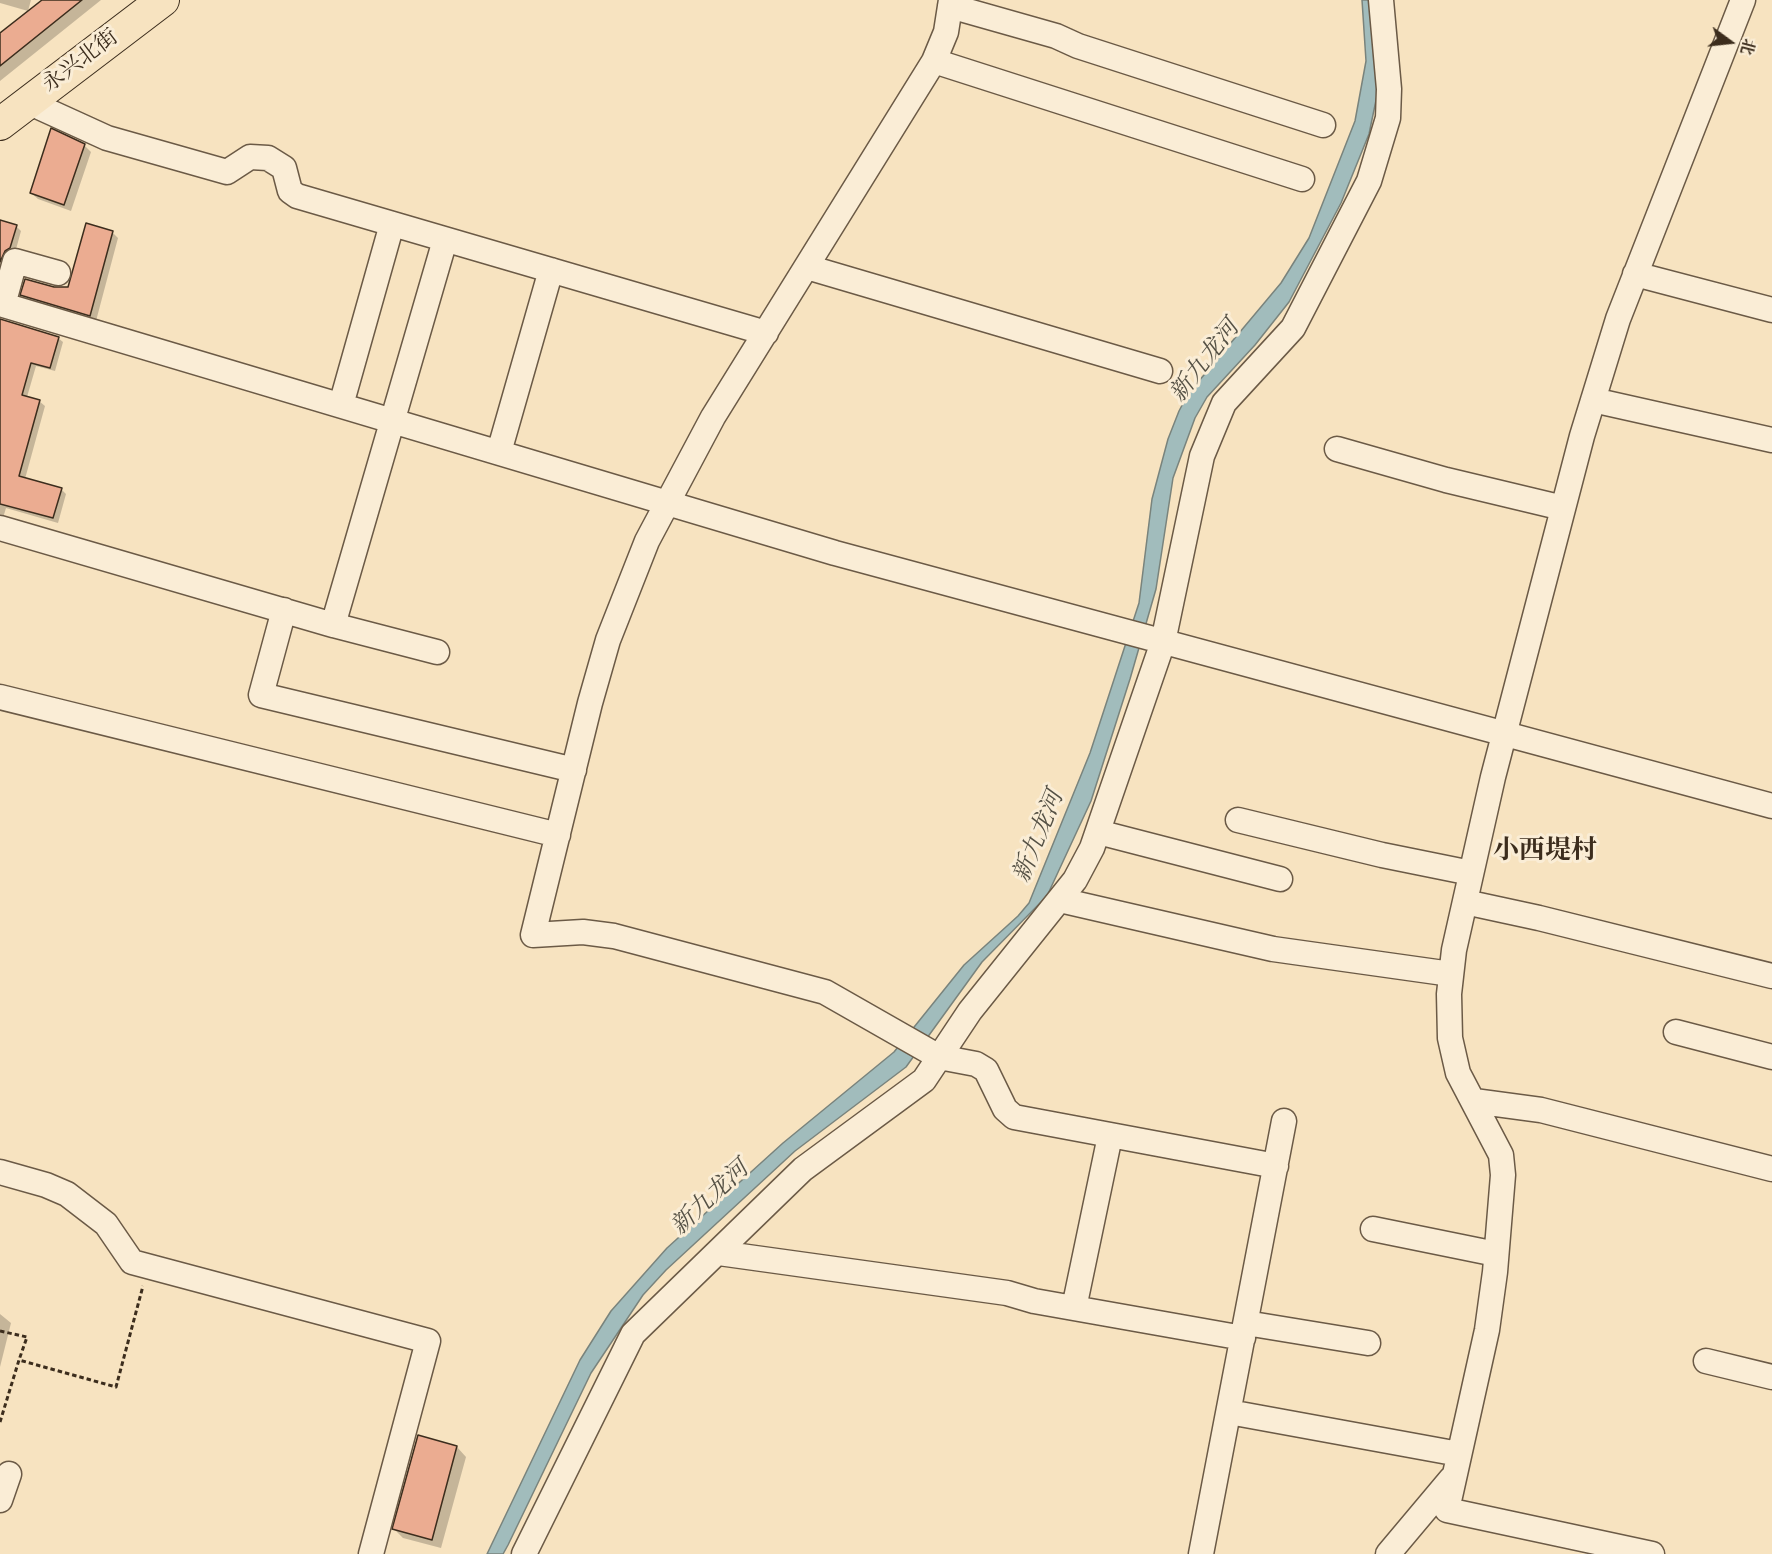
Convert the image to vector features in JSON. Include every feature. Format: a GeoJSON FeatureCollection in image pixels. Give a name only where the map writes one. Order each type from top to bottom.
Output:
{"type":"FeatureCollection","features":[{"type":"Feature","properties":{"kind":"main road","name":"永兴北街"},"geometry":{"type":"LineString","coordinates":[[0,123],[14,103],[136,0]]}},
{"type":"Feature","properties":{"kind":"main road","name":"永兴北街"},"geometry":{"type":"LineString","coordinates":[[14,103],[163,0]]}},
{"type":"Feature","properties":{"kind":"street"},"geometry":{"type":"LineString","coordinates":[[524,1554],[633,1334],[803,1169],[924,1080],[970,1011],[1076,880],[1098,832],[1163,642],[1202,456],[1224,403],[1293,328],[1369,181],[1383,142],[1388,118],[1389,89],[1382,0]]}},
{"type":"Feature","properties":{"kind":"street"},"geometry":{"type":"LineString","coordinates":[[1652,1554],[1446,1510],[1487,1330],[1503,1175],[1501,1155],[1458,1073],[1450,1038],[1451,974],[1471,873],[1504,734],[1593,400],[1618,319],[1743,0]]}},
{"type":"Feature","properties":{"kind":"street"},"geometry":{"type":"LineString","coordinates":[[1276,1166],[1014,1117],[1005,1109],[986,1070],[976,1064],[939,1057],[825,992],[614,936],[583,932],[533,935],[608,640],[647,541],[713,417],[934,61],[945,32],[950,3],[1323,125]]}},
{"type":"Feature","properties":{"kind":"street"},"geometry":{"type":"LineString","coordinates":[[934,61],[1302,179]]}},
{"type":"Feature","properties":{"kind":"street"},"geometry":{"type":"LineString","coordinates":[[14,103],[107,138],[227,172],[250,157],[268,158],[284,168],[290,191],[297,196],[766,333]]}},
{"type":"Feature","properties":{"kind":"street"},"geometry":{"type":"LineString","coordinates":[[341,405],[392,224]]}},
{"type":"Feature","properties":{"kind":"street"},"geometry":{"type":"LineString","coordinates":[[333,625],[445,240]]}},
{"type":"Feature","properties":{"kind":"street"},"geometry":{"type":"LineString","coordinates":[[58,273],[15,261],[2,304],[835,553],[1772,806]]}},
{"type":"Feature","properties":{"kind":"street"},"geometry":{"type":"LineString","coordinates":[[807,267],[1160,370]]}},
{"type":"Feature","properties":{"kind":"street"},"geometry":{"type":"LineString","coordinates":[[499,452],[551,270]]}},
{"type":"Feature","properties":{"kind":"street"},"geometry":{"type":"LineString","coordinates":[[1635,274],[1772,310]]}},
{"type":"Feature","properties":{"kind":"street"},"geometry":{"type":"LineString","coordinates":[[1593,400],[1772,440]]}},
{"type":"Feature","properties":{"kind":"street"},"geometry":{"type":"LineString","coordinates":[[1337,449],[1446,480],[1563,507]]}},
{"type":"Feature","properties":{"kind":"street"},"geometry":{"type":"LineString","coordinates":[[0,528],[333,625],[437,652]]}},
{"type":"Feature","properties":{"kind":"street"},"geometry":{"type":"LineString","coordinates":[[284,610],[261,695],[574,770]]}},
{"type":"Feature","properties":{"kind":"street"},"geometry":{"type":"LineString","coordinates":[[0,697],[558,835]]}},
{"type":"Feature","properties":{"kind":"street"},"geometry":{"type":"LineString","coordinates":[[1238,819],[1382,855],[1471,873]]}},
{"type":"Feature","properties":{"kind":"street"},"geometry":{"type":"LineString","coordinates":[[1098,832],[1280,879]]}},
{"type":"Feature","properties":{"kind":"street"},"geometry":{"type":"LineString","coordinates":[[1060,900],[1273,949],[1451,974]]}},
{"type":"Feature","properties":{"kind":"street"},"geometry":{"type":"LineString","coordinates":[[1465,902],[1772,976]]}},
{"type":"Feature","properties":{"kind":"street"},"geometry":{"type":"LineString","coordinates":[[1676,1032],[1772,1057]]}},
{"type":"Feature","properties":{"kind":"street"},"geometry":{"type":"LineString","coordinates":[[1473,1101],[1541,1110],[1772,1169]]}},
{"type":"Feature","properties":{"kind":"street"},"geometry":{"type":"LineString","coordinates":[[1201,1554],[1284,1121]]}},
{"type":"Feature","properties":{"kind":"street"},"geometry":{"type":"LineString","coordinates":[[1074,1308],[1110,1136]]}},
{"type":"Feature","properties":{"kind":"street"},"geometry":{"type":"LineString","coordinates":[[0,1172],[46,1185],[67,1194],[106,1224],[132,1262],[428,1341],[371,1554]]}},
{"type":"Feature","properties":{"kind":"street"},"geometry":{"type":"LineString","coordinates":[[1373,1230],[1496,1254]]}},
{"type":"Feature","properties":{"kind":"street"},"geometry":{"type":"LineString","coordinates":[[719,1252],[1007,1293],[1074,1308],[1368,1343]]}},
{"type":"Feature","properties":{"kind":"street"},"geometry":{"type":"LineString","coordinates":[[1706,1361],[1772,1377]]}},
{"type":"Feature","properties":{"kind":"street"},"geometry":{"type":"LineString","coordinates":[[1229,1412],[1457,1464]]}},
{"type":"Feature","properties":{"kind":"street"},"geometry":{"type":"LineString","coordinates":[[1388,1554],[1457,1464]]}},
{"type":"Feature","properties":{"kind":"street"},"geometry":{"type":"LineString","coordinates":[[0,1500],[9,1474]]}},
{"type":"Feature","properties":{"kind":"path"},"geometry":{"type":"LineString","coordinates":[[19,1360],[116,1387],[148,1267]]}},
{"type":"Feature","properties":{"kind":"path"},"geometry":{"type":"LineString","coordinates":[[0,1331],[27,1337],[0,1422]]}},
{"type":"Feature","properties":{"kind":"water"},"geometry":{"type":"Polygon","coordinates":[[[1362,0],[1375,0],[1380,81],[1369,134],[1341,203],[1289,302],[1255,345],[1207,397],[1195,418],[1173,478],[1156,589],[1130,679],[1091,801],[1047,896],[982,962],[906,1067],[795,1151],[666,1270],[643,1295],[591,1373],[503,1554],[487,1554],[580,1360],[611,1311],[667,1248],[783,1143],[894,1052],[964,965],[1018,916],[1029,903],[1090,753],[1139,603],[1152,499],[1168,439],[1179,411],[1188,394],[1281,283],[1309,238],[1355,121],[1366,61],[1362,0]]]}},
{"type":"Feature","properties":{"kind":"building"},"geometry":{"type":"Polygon","coordinates":[[[42,0],[82,0],[0,66],[0,33],[42,0]]]}},
{"type":"Feature","properties":{"kind":"building"},"geometry":{"type":"Polygon","coordinates":[[[51,128],[85,144],[64,205],[30,193],[51,128]]]}},
{"type":"Feature","properties":{"kind":"building"},"geometry":{"type":"Polygon","coordinates":[[[0,220],[17,225],[10,248],[5,251],[0,262],[0,220]]]}},
{"type":"Feature","properties":{"kind":"building"},"geometry":{"type":"Polygon","coordinates":[[[86,223],[113,231],[90,316],[20,295],[25,279],[54,287],[68,287],[86,223]]]}},
{"type":"Feature","properties":{"kind":"building"},"geometry":{"type":"Polygon","coordinates":[[[0,319],[59,337],[50,368],[31,363],[22,395],[40,400],[19,476],[62,488],[53,518],[0,504],[0,319]]]}},
{"type":"Feature","properties":{"kind":"building"},"geometry":{"type":"Polygon","coordinates":[[[418,1435],[457,1446],[432,1540],[392,1529],[418,1435]]]}},
{"type":"Feature","properties":{"kind":"district","name":"小西堤村"},"geometry":{"type":"Point","coordinates":[1545,852]}},
{"type":"Feature","properties":{"kind":"water label","name":"新九龙河"},"geometry":{"type":"Point","coordinates":[1206,362]}},
{"type":"Feature","properties":{"kind":"water label","name":"新九龙河"},"geometry":{"type":"Point","coordinates":[1040,837]}},
{"type":"Feature","properties":{"kind":"water label","name":"新九龙河"},"geometry":{"type":"Point","coordinates":[711,1199]}}]}
